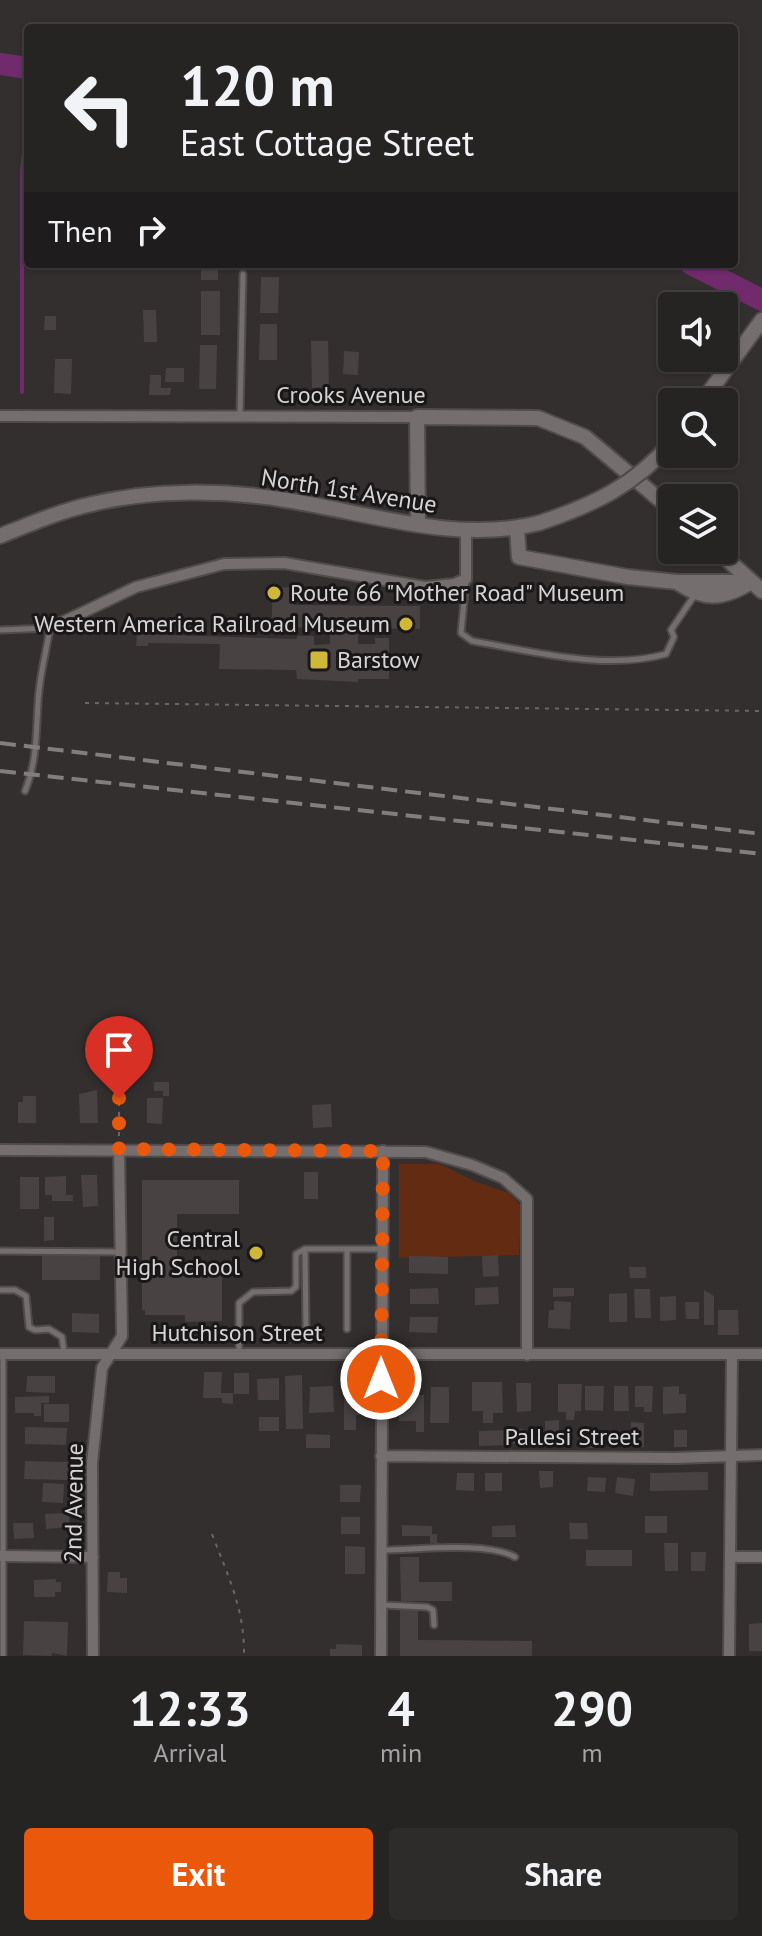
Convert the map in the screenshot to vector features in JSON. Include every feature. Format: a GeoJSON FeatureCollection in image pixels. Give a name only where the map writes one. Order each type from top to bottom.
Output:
{"type":"FeatureCollection","features":[{"type":"Feature","properties":{"kind":"main road"},"geometry":{"type":"LineString","coordinates":[[712,388],[762,320]]}},
{"type":"Feature","properties":{"kind":"main road"},"geometry":{"type":"LineString","coordinates":[[417,417],[418,524]]}},
{"type":"Feature","properties":{"kind":"main road","name":"Crooks Avenue"},"geometry":{"type":"LineString","coordinates":[[417,417],[527,417],[550,422],[585,437],[658,498]]}},
{"type":"Feature","properties":{"kind":"main road","name":"North 1st Avenue"},"geometry":{"type":"LineString","coordinates":[[0,536],[94,503],[196,494],[283,499],[466,531],[517,529],[607,497],[658,455]]}},
{"type":"Feature","properties":{"kind":"main road"},"geometry":{"type":"LineString","coordinates":[[517,529],[519,557],[628,577],[757,586]]}},
{"type":"Feature","properties":{"kind":"main road"},"geometry":{"type":"LineString","coordinates":[[733,564],[757,586]]}},
{"type":"Feature","properties":{"kind":"main road"},"geometry":{"type":"LineString","coordinates":[[677,582],[695,594],[733,593],[757,586]]}},
{"type":"Feature","properties":{"kind":"street","name":"Crooks Avenue"},"geometry":{"type":"LineString","coordinates":[[0,416],[417,417]]}},
{"type":"Feature","properties":{"kind":"street"},"geometry":{"type":"LineString","coordinates":[[50,628],[136,587],[224,564],[284,563],[425,587],[454,584],[466,579],[466,531]]}},
{"type":"Feature","properties":{"kind":"street","name":"2nd Avenue"},"geometry":{"type":"LineString","coordinates":[[93,1656],[92,1463],[102,1368],[122,1336],[119,1149]]}},
{"type":"Feature","properties":{"kind":"street"},"geometry":{"type":"LineString","coordinates":[[0,1150],[426,1152],[472,1165],[503,1178],[527,1199],[527,1355]]}},
{"type":"Feature","properties":{"kind":"street"},"geometry":{"type":"LineString","coordinates":[[381,1656],[383,1151]]}},
{"type":"Feature","properties":{"kind":"street","name":"Hutchison Street"},"geometry":{"type":"LineString","coordinates":[[2,1354],[762,1354]]}},
{"type":"Feature","properties":{"kind":"street"},"geometry":{"type":"LineString","coordinates":[[729,1656],[732,1354]]}},
{"type":"Feature","properties":{"kind":"street","name":"Pallesi Street"},"geometry":{"type":"LineString","coordinates":[[381,1456],[675,1458],[762,1455]]}},
{"type":"Feature","properties":{"kind":"street"},"geometry":{"type":"LineString","coordinates":[[2,1556],[93,1557]]}},
{"type":"Feature","properties":{"kind":"street"},"geometry":{"type":"LineString","coordinates":[[731,1557],[762,1557]]}},
{"type":"Feature","properties":{"kind":"lane"},"geometry":{"type":"LineString","coordinates":[[240,416],[243,274]]}},
{"type":"Feature","properties":{"kind":"lane"},"geometry":{"type":"LineString","coordinates":[[466,579],[461,633],[472,641],[582,659],[648,659],[666,654],[674,637],[671,630],[695,594]]}},
{"type":"Feature","properties":{"kind":"lane"},"geometry":{"type":"LineString","coordinates":[[0,630],[50,628],[38,701],[37,747],[25,791]]}},
{"type":"Feature","properties":{"kind":"lane"},"geometry":{"type":"LineString","coordinates":[[239,1354],[239,1303],[253,1292],[291,1291],[296,1287],[296,1254],[305,1249],[382,1249]]}},
{"type":"Feature","properties":{"kind":"lane"},"geometry":{"type":"LineString","coordinates":[[305,1249],[306,1329]]}},
{"type":"Feature","properties":{"kind":"lane"},"geometry":{"type":"LineString","coordinates":[[347,1249],[347,1329]]}},
{"type":"Feature","properties":{"kind":"lane"},"geometry":{"type":"LineString","coordinates":[[0,1251],[121,1252]]}},
{"type":"Feature","properties":{"kind":"lane"},"geometry":{"type":"LineString","coordinates":[[0,1290],[15,1290],[26,1296],[29,1327],[49,1329],[62,1337],[64,1354]]}},
{"type":"Feature","properties":{"kind":"lane"},"geometry":{"type":"LineString","coordinates":[[2,1354],[3,1656]]}},
{"type":"Feature","properties":{"kind":"lane"},"geometry":{"type":"LineString","coordinates":[[381,1550],[502,1550],[515,1557]]}},
{"type":"Feature","properties":{"kind":"lane"},"geometry":{"type":"LineString","coordinates":[[381,1605],[427,1607],[433,1610],[434,1625]]}},
{"type":"Feature","properties":{"kind":"path"},"geometry":{"type":"LineString","coordinates":[[85,703],[762,711]]}},
{"type":"Feature","properties":{"kind":"path"},"geometry":{"type":"LineString","coordinates":[[119,1072],[119,1149]]}},
{"type":"Feature","properties":{"kind":"path"},"geometry":{"type":"LineString","coordinates":[[212,1534],[237,1595],[244,1656]]}},
{"type":"Feature","properties":{"kind":"shaded area"},"geometry":{"type":"Polygon","coordinates":[[[399,1164],[440,1164],[474,1181],[509,1193],[521,1206],[519,1255],[399,1258],[399,1164]]]}},
{"type":"Feature","properties":{"kind":"building"},"geometry":{"type":"Polygon","coordinates":[[[201,268],[218,268],[218,280],[201,280],[201,268]]]}},
{"type":"Feature","properties":{"kind":"building"},"geometry":{"type":"Polygon","coordinates":[[[261,277],[279,277],[278,313],[260,313],[261,277]]]}},
{"type":"Feature","properties":{"kind":"building"},"geometry":{"type":"Polygon","coordinates":[[[201,291],[220,291],[220,335],[201,335],[201,291]]]}},
{"type":"Feature","properties":{"kind":"building"},"geometry":{"type":"Polygon","coordinates":[[[143,310],[156,310],[157,342],[144,342],[143,310]]]}},
{"type":"Feature","properties":{"kind":"building"},"geometry":{"type":"Polygon","coordinates":[[[45,316],[56,316],[56,330],[44,330],[45,316]]]}},
{"type":"Feature","properties":{"kind":"building"},"geometry":{"type":"Polygon","coordinates":[[[260,324],[277,324],[277,360],[259,360],[260,324]]]}},
{"type":"Feature","properties":{"kind":"building"},"geometry":{"type":"Polygon","coordinates":[[[311,341],[328,341],[329,387],[312,388],[311,341]]]}},
{"type":"Feature","properties":{"kind":"building"},"geometry":{"type":"Polygon","coordinates":[[[200,345],[217,345],[216,389],[199,389],[200,345]]]}},
{"type":"Feature","properties":{"kind":"building"},"geometry":{"type":"Polygon","coordinates":[[[344,351],[359,352],[358,375],[343,374],[344,351]]]}},
{"type":"Feature","properties":{"kind":"building"},"geometry":{"type":"Polygon","coordinates":[[[55,359],[72,359],[71,394],[54,393],[55,359]]]}},
{"type":"Feature","properties":{"kind":"building"},"geometry":{"type":"Polygon","coordinates":[[[166,368],[184,368],[184,382],[165,382],[166,368]]]}},
{"type":"Feature","properties":{"kind":"building"},"geometry":{"type":"Polygon","coordinates":[[[150,375],[161,375],[161,388],[171,388],[170,395],[149,395],[150,375]]]}},
{"type":"Feature","properties":{"kind":"building"},"geometry":{"type":"Polygon","coordinates":[[[294,587],[294,605],[420,606],[420,629],[358,628],[358,644],[375,644],[375,638],[389,638],[389,679],[358,679],[358,682],[297,679],[296,670],[219,669],[220,644],[148,643],[148,646],[136,646],[137,634],[297,639],[297,636],[314,636],[314,645],[330,644],[330,628],[272,627],[272,588],[294,587]]]}},
{"type":"Feature","properties":{"kind":"building"},"geometry":{"type":"Polygon","coordinates":[[[154,1082],[169,1082],[169,1096],[163,1096],[163,1091],[154,1091],[154,1082]]]}},
{"type":"Feature","properties":{"kind":"building"},"geometry":{"type":"Polygon","coordinates":[[[97,1090],[98,1123],[80,1123],[79,1094],[97,1090]]]}},
{"type":"Feature","properties":{"kind":"building"},"geometry":{"type":"Polygon","coordinates":[[[23,1096],[36,1096],[36,1123],[18,1123],[18,1102],[23,1102],[23,1096]]]}},
{"type":"Feature","properties":{"kind":"building"},"geometry":{"type":"Polygon","coordinates":[[[147,1098],[163,1098],[162,1124],[147,1123],[147,1098]]]}},
{"type":"Feature","properties":{"kind":"building"},"geometry":{"type":"Polygon","coordinates":[[[331,1104],[332,1127],[313,1128],[312,1105],[331,1104]]]}},
{"type":"Feature","properties":{"kind":"building"},"geometry":{"type":"Polygon","coordinates":[[[304,1172],[318,1172],[318,1199],[304,1199],[304,1172]]]}},
{"type":"Feature","properties":{"kind":"building"},"geometry":{"type":"Polygon","coordinates":[[[81,1175],[97,1175],[98,1206],[83,1207],[81,1175]]]}},
{"type":"Feature","properties":{"kind":"building"},"geometry":{"type":"Polygon","coordinates":[[[66,1176],[66,1195],[73,1195],[73,1201],[52,1201],[52,1195],[45,1195],[45,1177],[66,1176]]]}},
{"type":"Feature","properties":{"kind":"building"},"geometry":{"type":"Polygon","coordinates":[[[20,1177],[39,1177],[39,1209],[20,1209],[20,1177]]]}},
{"type":"Feature","properties":{"kind":"building"},"geometry":{"type":"Polygon","coordinates":[[[142,1180],[239,1180],[239,1214],[177,1214],[177,1273],[222,1270],[222,1321],[185,1322],[185,1315],[145,1315],[145,1310],[142,1310],[142,1180]]]}},
{"type":"Feature","properties":{"kind":"building"},"geometry":{"type":"Polygon","coordinates":[[[44,1217],[54,1217],[54,1240],[44,1241],[44,1217]]]}},
{"type":"Feature","properties":{"kind":"building"},"geometry":{"type":"Polygon","coordinates":[[[42,1254],[100,1255],[100,1280],[42,1280],[42,1254]]]}},
{"type":"Feature","properties":{"kind":"building"},"geometry":{"type":"Polygon","coordinates":[[[498,1255],[499,1276],[483,1277],[482,1256],[498,1255]]]}},
{"type":"Feature","properties":{"kind":"building"},"geometry":{"type":"Polygon","coordinates":[[[409,1256],[448,1257],[448,1274],[409,1273],[409,1256]]]}},
{"type":"Feature","properties":{"kind":"building"},"geometry":{"type":"Polygon","coordinates":[[[629,1267],[646,1267],[646,1278],[630,1278],[629,1267]]]}},
{"type":"Feature","properties":{"kind":"building"},"geometry":{"type":"Polygon","coordinates":[[[498,1287],[499,1304],[475,1305],[475,1288],[498,1287]]]}},
{"type":"Feature","properties":{"kind":"building"},"geometry":{"type":"Polygon","coordinates":[[[438,1288],[439,1304],[410,1304],[410,1289],[438,1288]]]}},
{"type":"Feature","properties":{"kind":"building"},"geometry":{"type":"Polygon","coordinates":[[[553,1288],[574,1288],[574,1296],[553,1297],[553,1288]]]}},
{"type":"Feature","properties":{"kind":"building"},"geometry":{"type":"Polygon","coordinates":[[[634,1289],[650,1289],[651,1318],[635,1318],[634,1289]]]}},
{"type":"Feature","properties":{"kind":"building"},"geometry":{"type":"Polygon","coordinates":[[[704,1290],[714,1296],[714,1325],[704,1325],[704,1290]]]}},
{"type":"Feature","properties":{"kind":"building"},"geometry":{"type":"Polygon","coordinates":[[[627,1293],[627,1322],[609,1322],[609,1294],[627,1293]]]}},
{"type":"Feature","properties":{"kind":"building"},"geometry":{"type":"Polygon","coordinates":[[[676,1296],[676,1320],[660,1321],[660,1297],[676,1296]]]}},
{"type":"Feature","properties":{"kind":"building"},"geometry":{"type":"Polygon","coordinates":[[[554,1301],[571,1302],[570,1329],[548,1328],[549,1310],[554,1310],[554,1301]]]}},
{"type":"Feature","properties":{"kind":"building"},"geometry":{"type":"Polygon","coordinates":[[[685,1302],[699,1302],[699,1319],[686,1319],[685,1302]]]}},
{"type":"Feature","properties":{"kind":"building"},"geometry":{"type":"Polygon","coordinates":[[[718,1310],[738,1310],[739,1335],[718,1335],[718,1310]]]}},
{"type":"Feature","properties":{"kind":"building"},"geometry":{"type":"Polygon","coordinates":[[[72,1313],[99,1314],[99,1333],[72,1332],[72,1313]]]}},
{"type":"Feature","properties":{"kind":"building"},"geometry":{"type":"Polygon","coordinates":[[[410,1317],[438,1317],[437,1333],[409,1332],[410,1317]]]}},
{"type":"Feature","properties":{"kind":"building"},"geometry":{"type":"Polygon","coordinates":[[[204,1372],[222,1372],[221,1393],[233,1393],[233,1404],[222,1403],[222,1398],[203,1398],[204,1372]]]}},
{"type":"Feature","properties":{"kind":"building"},"geometry":{"type":"Polygon","coordinates":[[[234,1373],[249,1373],[249,1394],[234,1394],[234,1373]]]}},
{"type":"Feature","properties":{"kind":"building"},"geometry":{"type":"Polygon","coordinates":[[[399,1373],[414,1373],[414,1395],[424,1395],[424,1432],[416,1432],[416,1421],[399,1421],[399,1373]]]}},
{"type":"Feature","properties":{"kind":"building"},"geometry":{"type":"Polygon","coordinates":[[[302,1375],[303,1429],[286,1429],[285,1376],[302,1375]]]}},
{"type":"Feature","properties":{"kind":"building"},"geometry":{"type":"Polygon","coordinates":[[[27,1376],[55,1376],[55,1393],[26,1392],[27,1376]]]}},
{"type":"Feature","properties":{"kind":"building"},"geometry":{"type":"Polygon","coordinates":[[[344,1376],[363,1376],[364,1415],[356,1415],[356,1430],[344,1430],[344,1376]]]}},
{"type":"Feature","properties":{"kind":"building"},"geometry":{"type":"Polygon","coordinates":[[[279,1378],[279,1400],[258,1400],[257,1379],[279,1378]]]}},
{"type":"Feature","properties":{"kind":"building"},"geometry":{"type":"Polygon","coordinates":[[[472,1382],[502,1382],[503,1413],[493,1413],[493,1423],[483,1423],[483,1411],[472,1411],[472,1382]]]}},
{"type":"Feature","properties":{"kind":"building"},"geometry":{"type":"Polygon","coordinates":[[[516,1383],[531,1383],[531,1411],[517,1412],[516,1383]]]}},
{"type":"Feature","properties":{"kind":"building"},"geometry":{"type":"Polygon","coordinates":[[[558,1384],[582,1384],[581,1411],[575,1411],[574,1420],[566,1420],[566,1412],[558,1412],[558,1384]]]}},
{"type":"Feature","properties":{"kind":"building"},"geometry":{"type":"Polygon","coordinates":[[[333,1386],[334,1412],[309,1413],[310,1387],[333,1386]]]}},
{"type":"Feature","properties":{"kind":"building"},"geometry":{"type":"Polygon","coordinates":[[[585,1386],[604,1386],[603,1411],[585,1410],[585,1386]]]}},
{"type":"Feature","properties":{"kind":"building"},"geometry":{"type":"Polygon","coordinates":[[[614,1386],[628,1386],[629,1411],[614,1411],[614,1386]]]}},
{"type":"Feature","properties":{"kind":"building"},"geometry":{"type":"Polygon","coordinates":[[[635,1386],[653,1386],[652,1412],[644,1412],[644,1407],[635,1407],[635,1386]]]}},
{"type":"Feature","properties":{"kind":"building"},"geometry":{"type":"Polygon","coordinates":[[[679,1386],[679,1394],[686,1394],[686,1413],[663,1414],[663,1387],[679,1386]]]}},
{"type":"Feature","properties":{"kind":"building"},"geometry":{"type":"Polygon","coordinates":[[[431,1387],[449,1387],[449,1423],[430,1423],[431,1387]]]}},
{"type":"Feature","properties":{"kind":"building"},"geometry":{"type":"Polygon","coordinates":[[[49,1396],[49,1403],[41,1403],[41,1416],[15,1413],[15,1397],[49,1396]]]}},
{"type":"Feature","properties":{"kind":"building"},"geometry":{"type":"Polygon","coordinates":[[[44,1404],[69,1404],[69,1422],[44,1422],[44,1404]]]}},
{"type":"Feature","properties":{"kind":"building"},"geometry":{"type":"Polygon","coordinates":[[[259,1417],[279,1417],[279,1431],[259,1431],[259,1417]]]}},
{"type":"Feature","properties":{"kind":"building"},"geometry":{"type":"Polygon","coordinates":[[[559,1420],[559,1436],[545,1437],[545,1421],[559,1420]]]}},
{"type":"Feature","properties":{"kind":"building"},"geometry":{"type":"Polygon","coordinates":[[[631,1422],[644,1423],[644,1447],[630,1447],[631,1422]]]}},
{"type":"Feature","properties":{"kind":"building"},"geometry":{"type":"Polygon","coordinates":[[[25,1427],[67,1428],[66,1445],[25,1444],[25,1427]]]}},
{"type":"Feature","properties":{"kind":"building"},"geometry":{"type":"Polygon","coordinates":[[[512,1429],[524,1429],[524,1444],[513,1444],[512,1429]]]}},
{"type":"Feature","properties":{"kind":"building"},"geometry":{"type":"Polygon","coordinates":[[[508,1430],[508,1445],[479,1446],[479,1431],[508,1430]]]}},
{"type":"Feature","properties":{"kind":"building"},"geometry":{"type":"Polygon","coordinates":[[[581,1430],[596,1430],[595,1448],[581,1448],[581,1430]]]}},
{"type":"Feature","properties":{"kind":"building"},"geometry":{"type":"Polygon","coordinates":[[[674,1430],[687,1430],[687,1447],[674,1447],[674,1430]]]}},
{"type":"Feature","properties":{"kind":"building"},"geometry":{"type":"Polygon","coordinates":[[[306,1434],[330,1435],[330,1448],[306,1448],[306,1434]]]}},
{"type":"Feature","properties":{"kind":"building"},"geometry":{"type":"Polygon","coordinates":[[[25,1461],[69,1462],[68,1480],[24,1479],[25,1461]]]}},
{"type":"Feature","properties":{"kind":"building"},"geometry":{"type":"Polygon","coordinates":[[[539,1471],[553,1471],[553,1487],[540,1488],[539,1471]]]}},
{"type":"Feature","properties":{"kind":"building"},"geometry":{"type":"Polygon","coordinates":[[[708,1472],[708,1490],[650,1491],[650,1473],[708,1472]]]}},
{"type":"Feature","properties":{"kind":"building"},"geometry":{"type":"Polygon","coordinates":[[[457,1473],[474,1473],[474,1491],[456,1490],[457,1473]]]}},
{"type":"Feature","properties":{"kind":"building"},"geometry":{"type":"Polygon","coordinates":[[[485,1473],[502,1473],[502,1491],[485,1491],[485,1473]]]}},
{"type":"Feature","properties":{"kind":"building"},"geometry":{"type":"Polygon","coordinates":[[[588,1477],[606,1478],[605,1492],[587,1491],[588,1477]]]}},
{"type":"Feature","properties":{"kind":"building"},"geometry":{"type":"Polygon","coordinates":[[[617,1477],[635,1479],[633,1496],[615,1493],[617,1477]]]}},
{"type":"Feature","properties":{"kind":"building"},"geometry":{"type":"Polygon","coordinates":[[[43,1483],[64,1484],[63,1503],[42,1502],[43,1483]]]}},
{"type":"Feature","properties":{"kind":"building"},"geometry":{"type":"Polygon","coordinates":[[[340,1485],[361,1485],[360,1502],[340,1502],[340,1485]]]}},
{"type":"Feature","properties":{"kind":"building"},"geometry":{"type":"Polygon","coordinates":[[[69,1513],[70,1527],[46,1529],[45,1514],[69,1513]]]}},
{"type":"Feature","properties":{"kind":"building"},"geometry":{"type":"Polygon","coordinates":[[[645,1516],[667,1516],[667,1533],[645,1533],[645,1516]]]}},
{"type":"Feature","properties":{"kind":"building"},"geometry":{"type":"Polygon","coordinates":[[[341,1517],[360,1517],[360,1534],[341,1534],[341,1517]]]}},
{"type":"Feature","properties":{"kind":"building"},"geometry":{"type":"Polygon","coordinates":[[[13,1523],[33,1523],[34,1538],[14,1539],[13,1523]]]}},
{"type":"Feature","properties":{"kind":"building"},"geometry":{"type":"Polygon","coordinates":[[[569,1523],[587,1523],[588,1539],[570,1539],[569,1523]]]}},
{"type":"Feature","properties":{"kind":"building"},"geometry":{"type":"Polygon","coordinates":[[[402,1525],[432,1526],[432,1534],[437,1534],[437,1543],[430,1543],[430,1536],[402,1536],[402,1525]]]}},
{"type":"Feature","properties":{"kind":"building"},"geometry":{"type":"Polygon","coordinates":[[[515,1525],[516,1537],[492,1537],[492,1526],[515,1525]]]}},
{"type":"Feature","properties":{"kind":"building"},"geometry":{"type":"Polygon","coordinates":[[[664,1543],[678,1543],[678,1571],[665,1571],[664,1543]]]}},
{"type":"Feature","properties":{"kind":"building"},"geometry":{"type":"Polygon","coordinates":[[[345,1546],[365,1547],[365,1574],[345,1574],[345,1546]]]}},
{"type":"Feature","properties":{"kind":"building"},"geometry":{"type":"Polygon","coordinates":[[[586,1550],[632,1550],[632,1566],[586,1566],[586,1550]]]}},
{"type":"Feature","properties":{"kind":"building"},"geometry":{"type":"Polygon","coordinates":[[[691,1552],[706,1552],[705,1571],[691,1571],[691,1552]]]}},
{"type":"Feature","properties":{"kind":"building"},"geometry":{"type":"Polygon","coordinates":[[[400,1557],[419,1557],[419,1582],[452,1582],[452,1601],[401,1601],[400,1557]]]}},
{"type":"Feature","properties":{"kind":"building"},"geometry":{"type":"Polygon","coordinates":[[[108,1572],[120,1572],[120,1578],[127,1578],[127,1593],[107,1592],[108,1572]]]}},
{"type":"Feature","properties":{"kind":"building"},"geometry":{"type":"Polygon","coordinates":[[[56,1579],[56,1582],[61,1582],[61,1592],[55,1592],[55,1597],[34,1597],[34,1580],[56,1579]]]}},
{"type":"Feature","properties":{"kind":"building"},"geometry":{"type":"Polygon","coordinates":[[[400,1609],[418,1609],[418,1640],[532,1641],[532,1656],[400,1656],[400,1609]]]}},
{"type":"Feature","properties":{"kind":"building"},"geometry":{"type":"Polygon","coordinates":[[[24,1621],[68,1622],[67,1656],[52,1653],[52,1656],[23,1655],[24,1621]]]}},
{"type":"Feature","properties":{"kind":"building"},"geometry":{"type":"Polygon","coordinates":[[[762,1623],[762,1651],[749,1651],[749,1624],[762,1623]]]}},
{"type":"Feature","properties":{"kind":"building"},"geometry":{"type":"Polygon","coordinates":[[[336,1644],[362,1645],[362,1656],[330,1656],[330,1649],[336,1649],[336,1644]]]}},
{"type":"Feature","properties":{"kind":"waterway"},"geometry":{"type":"LineString","coordinates":[[0,64],[24,67]]}},
{"type":"Feature","properties":{"kind":"waterway"},"geometry":{"type":"LineString","coordinates":[[22,392],[24,153]]}},
{"type":"Feature","properties":{"kind":"waterway"},"geometry":{"type":"LineString","coordinates":[[699,268],[762,300]]}},
{"type":"Feature","properties":{"kind":"railway"},"geometry":{"type":"LineString","coordinates":[[0,743],[762,834]]}},
{"type":"Feature","properties":{"kind":"railway"},"geometry":{"type":"LineString","coordinates":[[0,771],[762,854]]}},
{"type":"Feature","properties":{"kind":"place","name":"Route 66 \"Mother Road\" Museum"},"geometry":{"type":"Point","coordinates":[274,593]}},
{"type":"Feature","properties":{"kind":"place","name":"Western America Railroad Museum"},"geometry":{"type":"Point","coordinates":[406,624]}},
{"type":"Feature","properties":{"kind":"place","name":"Barstow"},"geometry":{"type":"Point","coordinates":[319,660]}},
{"type":"Feature","properties":{"kind":"place","name":"Central High School"},"geometry":{"type":"Point","coordinates":[256,1253]}},
{"type":"Feature","properties":{"kind":"route"},"geometry":{"type":"LineString","coordinates":[[119,1098],[119,1149],[383,1151],[381,1379]]}}]}
